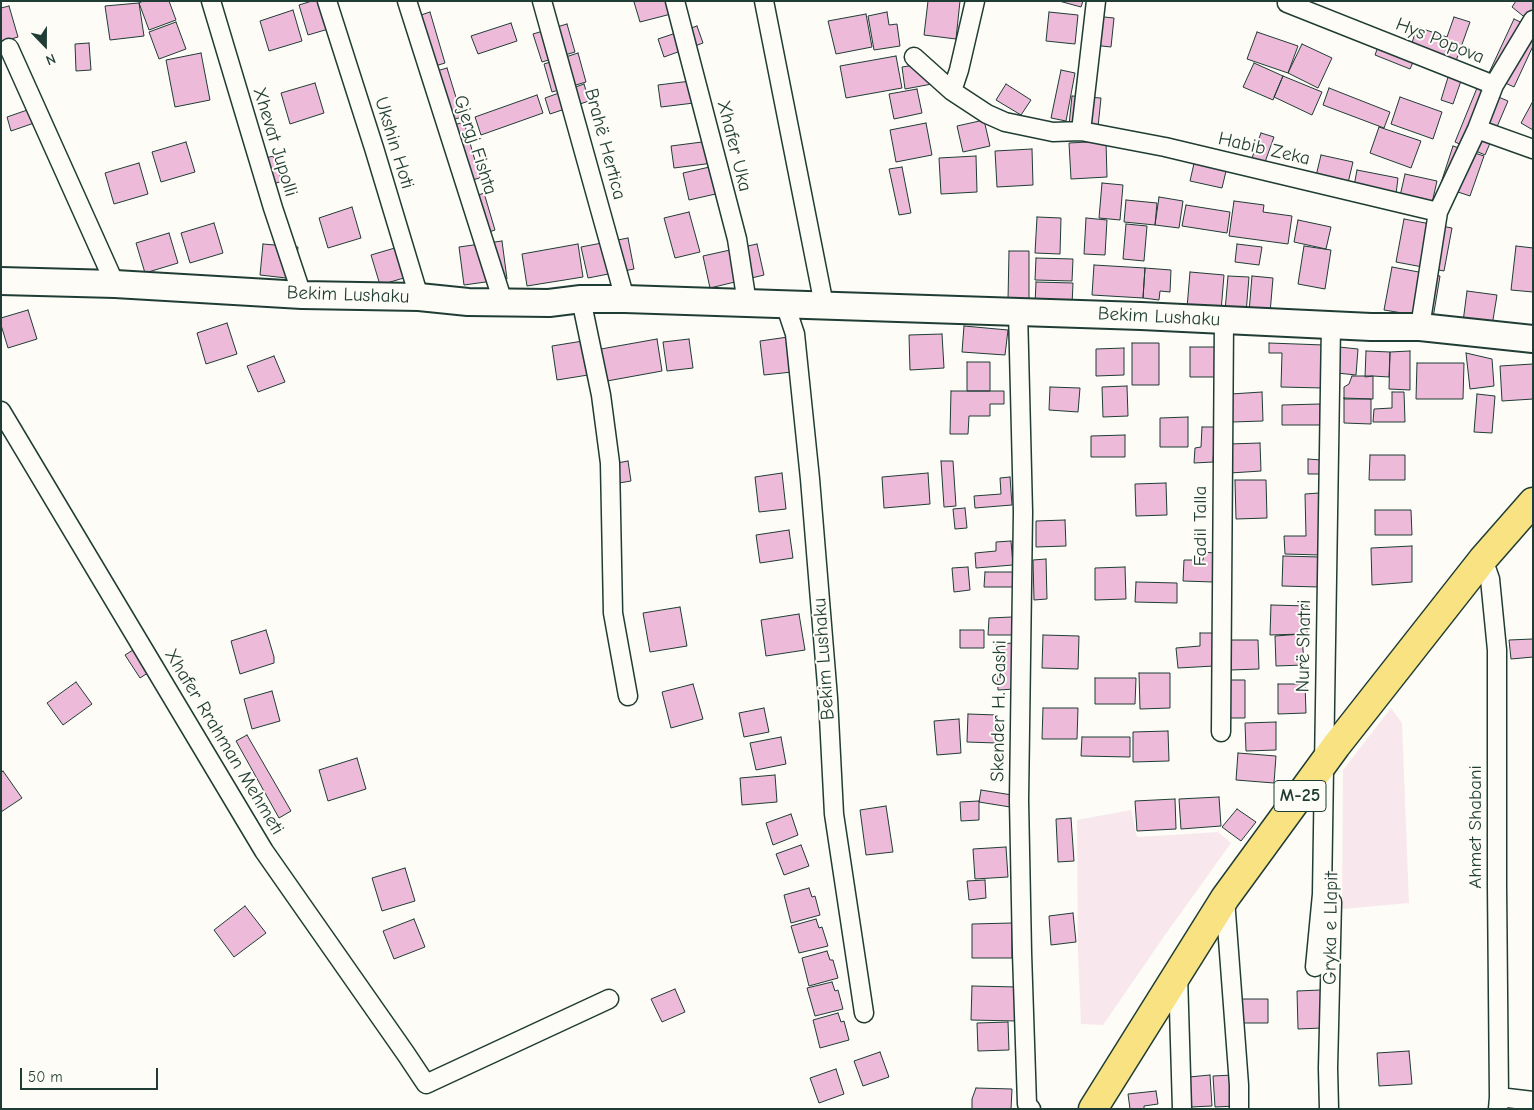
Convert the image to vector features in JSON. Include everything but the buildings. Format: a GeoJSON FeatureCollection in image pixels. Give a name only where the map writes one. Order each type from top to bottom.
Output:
{"type":"FeatureCollection","features":[{"type":"Feature","properties":{"kind":"main road","name":"M-25"},"geometry":{"type":"LineString","coordinates":[[1093,1109],[1225,898],[1330,755],[1483,559],[1533,502]]}},
{"type":"Feature","properties":{"kind":"street","name":"Xhevat Jupolli"},"geometry":{"type":"LineString","coordinates":[[211,1],[273,208],[302,295]]}},
{"type":"Feature","properties":{"kind":"street","name":"Ukshin Hoti"},"geometry":{"type":"LineString","coordinates":[[327,1],[419,297]]}},
{"type":"Feature","properties":{"kind":"street","name":"Gjergj Fishta"},"geometry":{"type":"LineString","coordinates":[[407,1],[504,302]]}},
{"type":"Feature","properties":{"kind":"street","name":"Brahë Hertica"},"geometry":{"type":"LineString","coordinates":[[542,1],[625,299]]}},
{"type":"Feature","properties":{"kind":"street","name":"Xhafer Uka"},"geometry":{"type":"LineString","coordinates":[[675,1],[737,239],[747,303]]}},
{"type":"Feature","properties":{"kind":"street"},"geometry":{"type":"LineString","coordinates":[[764,1],[824,305]]}},
{"type":"Feature","properties":{"kind":"street"},"geometry":{"type":"LineString","coordinates":[[952,91],[959,70],[975,1]]}},
{"type":"Feature","properties":{"kind":"street"},"geometry":{"type":"LineString","coordinates":[[1081,131],[1096,1]]}},
{"type":"Feature","properties":{"kind":"street","name":"Hys Popova"},"geometry":{"type":"LineString","coordinates":[[1287,3],[1494,85]]}},
{"type":"Feature","properties":{"kind":"street","name":"Hys Popova"},"geometry":{"type":"LineString","coordinates":[[1420,327],[1438,212],[1477,129],[1494,85],[1533,20]]}},
{"type":"Feature","properties":{"kind":"street"},"geometry":{"type":"LineString","coordinates":[[9,48],[115,284]]}},
{"type":"Feature","properties":{"kind":"street","name":"Habib Zeka"},"geometry":{"type":"LineString","coordinates":[[914,57],[952,91],[987,114],[1005,122],[1052,132],[1081,131],[1165,147],[1438,212]]}},
{"type":"Feature","properties":{"kind":"street"},"geometry":{"type":"LineString","coordinates":[[1477,129],[1533,149]]}},
{"type":"Feature","properties":{"kind":"street","name":"Bekim Lushaku"},"geometry":{"type":"LineString","coordinates":[[1,281],[115,284],[302,295],[419,297],[468,302],[549,303],[581,299],[625,299],[1018,311],[1370,327],[1420,327],[1533,339]]}},
{"type":"Feature","properties":{"kind":"street"},"geometry":{"type":"LineString","coordinates":[[581,299],[601,395],[610,463],[613,613],[628,696]]}},
{"type":"Feature","properties":{"kind":"street","name":"Bekim Lushaku"},"geometry":{"type":"LineString","coordinates":[[785,304],[795,334],[810,479],[828,698],[834,814],[864,1013]]}},
{"type":"Feature","properties":{"kind":"street","name":"Skender H. Gashi"},"geometry":{"type":"LineString","coordinates":[[1018,311],[1023,512],[1019,800],[1027,1104],[1032,1109]]}},
{"type":"Feature","properties":{"kind":"street","name":"Fadil Talla"},"geometry":{"type":"LineString","coordinates":[[1221,732],[1224,320]]}},
{"type":"Feature","properties":{"kind":"street","name":"Nurë Shatri"},"geometry":{"type":"LineString","coordinates":[[1315,967],[1322,894],[1330,755],[1331,325]]}},
{"type":"Feature","properties":{"kind":"street","name":"Xhafer Rrahman Mehmeti"},"geometry":{"type":"LineString","coordinates":[[1,411],[264,851],[426,1084],[609,999]]}},
{"type":"Feature","properties":{"kind":"street","name":"Ahmet Shabani"},"geometry":{"type":"LineString","coordinates":[[1483,559],[1490,579],[1497,650],[1499,1103],[1533,1101]]}},
{"type":"Feature","properties":{"kind":"street","name":"Gryka e Llapit"},"geometry":{"type":"LineString","coordinates":[[1328,1109],[1330,755]]}},
{"type":"Feature","properties":{"kind":"street"},"geometry":{"type":"LineString","coordinates":[[1225,898],[1239,1085],[1238,1109]]}},
{"type":"Feature","properties":{"kind":"street"},"geometry":{"type":"LineString","coordinates":[[1178,975],[1182,1109]]}},
{"type":"Feature","properties":{"kind":"shaded area"},"geometry":{"type":"Polygon","coordinates":[[[1391,708],[1402,723],[1409,903],[1342,909],[1343,770],[1391,708]]]}},
{"type":"Feature","properties":{"kind":"shaded area"},"geometry":{"type":"Polygon","coordinates":[[[1131,810],[1137,837],[1218,832],[1231,843],[1103,1025],[1081,1024],[1078,954],[1077,820],[1131,810]]]}}]}
